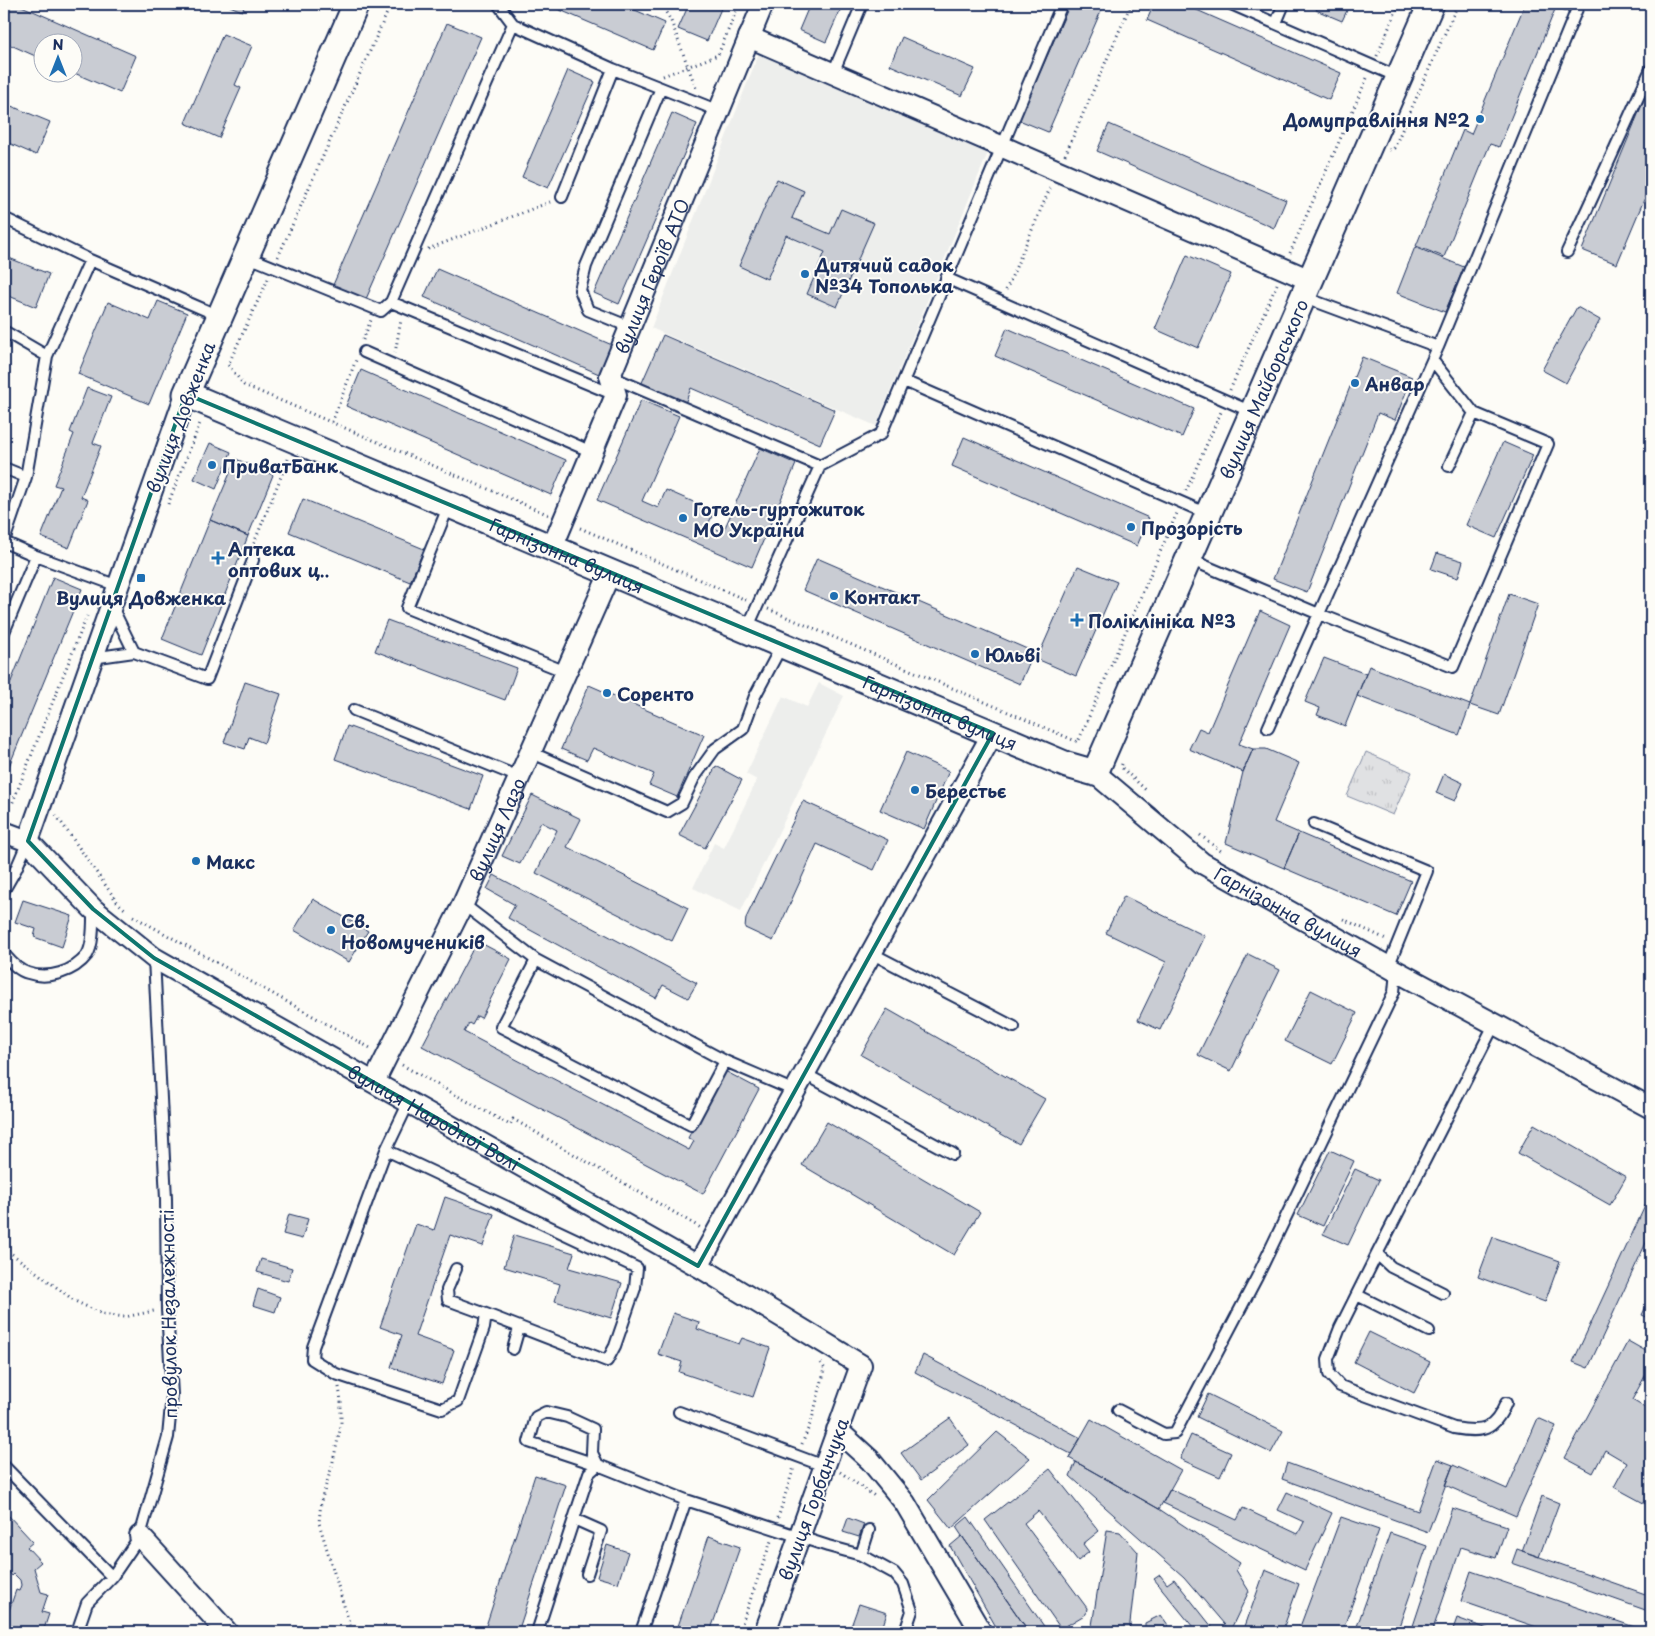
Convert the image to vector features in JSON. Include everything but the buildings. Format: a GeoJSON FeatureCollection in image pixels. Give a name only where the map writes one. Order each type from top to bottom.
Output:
{"type":"FeatureCollection","features":[{"type":"Feature","properties":{"kind":"street","name":"вулиця Довженка"},"geometry":{"type":"LineString","coordinates":[[28,841],[186,394],[356,4]]}},
{"type":"Feature","properties":{"kind":"street","name":"вулиця Героїв АТО"},"geometry":{"type":"LineString","coordinates":[[616,395],[610,376],[630,328],[710,108],[749,37],[763,4]]}},
{"type":"Feature","properties":{"kind":"street","name":"вулиця Майборського"},"geometry":{"type":"LineString","coordinates":[[1094,773],[1430,4]]}},
{"type":"Feature","properties":{"kind":"street"},"geometry":{"type":"LineString","coordinates":[[749,37],[1284,269],[1306,288]]}},
{"type":"Feature","properties":{"kind":"street","name":"Гарнізонна вулиця"},"geometry":{"type":"LineString","coordinates":[[186,394],[1067,765],[1094,773],[1202,863],[1392,969],[1651,1108]]}},
{"type":"Feature","properties":{"kind":"street"},"geometry":{"type":"LineString","coordinates":[[552,548],[616,395]]}},
{"type":"Feature","properties":{"kind":"street","name":"вулиця Лазо"},"geometry":{"type":"LineString","coordinates":[[374,1082],[463,904],[610,573]]}},
{"type":"Feature","properties":{"kind":"street"},"geometry":{"type":"LineString","coordinates":[[698,1266],[993,733]]}},
{"type":"Feature","properties":{"kind":"street"},"geometry":{"type":"LineString","coordinates":[[4,832],[28,841]]}},
{"type":"Feature","properties":{"kind":"street","name":"вулиця Народної Волі"},"geometry":{"type":"LineString","coordinates":[[28,841],[94,909],[154,958],[698,1266],[860,1366]]}},
{"type":"Feature","properties":{"kind":"street","name":"вулиця Горбанчука"},"geometry":{"type":"LineString","coordinates":[[765,1632],[860,1366]]}},
{"type":"Feature","properties":{"kind":"street"},"geometry":{"type":"LineString","coordinates":[[837,1430],[870,1460],[905,1504],[981,1632]]}},
{"type":"Feature","properties":{"kind":"street"},"geometry":{"type":"LineString","coordinates":[[140,1536],[227,1632]]}},
{"type":"Feature","properties":{"kind":"lane"},"geometry":{"type":"LineString","coordinates":[[498,4],[513,24],[613,69],[710,108]]}},
{"type":"Feature","properties":{"kind":"lane"},"geometry":{"type":"LineString","coordinates":[[833,74],[862,4]]}},
{"type":"Feature","properties":{"kind":"lane"},"geometry":{"type":"LineString","coordinates":[[747,630],[820,466],[881,434],[1062,4]]}},
{"type":"Feature","properties":{"kind":"lane"},"geometry":{"type":"LineString","coordinates":[[1230,4],[1398,77]]}},
{"type":"Feature","properties":{"kind":"lane"},"geometry":{"type":"LineString","coordinates":[[1276,23],[1284,4]]}},
{"type":"Feature","properties":{"kind":"lane"},"geometry":{"type":"LineString","coordinates":[[1268,728],[1432,361],[1579,4]]}},
{"type":"Feature","properties":{"kind":"lane"},"geometry":{"type":"LineString","coordinates":[[246,256],[381,311],[391,302],[513,24]]}},
{"type":"Feature","properties":{"kind":"lane"},"geometry":{"type":"LineString","coordinates":[[562,197],[613,69]]}},
{"type":"Feature","properties":{"kind":"lane"},"geometry":{"type":"LineString","coordinates":[[1567,252],[1651,69]]}},
{"type":"Feature","properties":{"kind":"lane"},"geometry":{"type":"LineString","coordinates":[[630,328],[588,310],[580,290],[586,266],[661,88]]}},
{"type":"Feature","properties":{"kind":"lane"},"geometry":{"type":"LineString","coordinates":[[4,218],[90,260],[220,317]]}},
{"type":"Feature","properties":{"kind":"lane"},"geometry":{"type":"LineString","coordinates":[[90,260],[47,356],[26,477],[4,541],[36,556],[118,586]]}},
{"type":"Feature","properties":{"kind":"lane"},"geometry":{"type":"LineString","coordinates":[[946,278],[1252,412]]}},
{"type":"Feature","properties":{"kind":"lane"},"geometry":{"type":"LineString","coordinates":[[1306,288],[1317,302],[1438,347]]}},
{"type":"Feature","properties":{"kind":"lane"},"geometry":{"type":"LineString","coordinates":[[391,302],[616,395]]}},
{"type":"Feature","properties":{"kind":"lane"},"geometry":{"type":"LineString","coordinates":[[4,331],[47,356]]}},
{"type":"Feature","properties":{"kind":"lane"},"geometry":{"type":"LineString","coordinates":[[362,350],[592,452]]}},
{"type":"Feature","properties":{"kind":"lane"},"geometry":{"type":"LineString","coordinates":[[1188,559],[1453,667],[1548,444],[1474,413],[1432,361]]}},
{"type":"Feature","properties":{"kind":"lane"},"geometry":{"type":"LineString","coordinates":[[610,376],[820,466]]}},
{"type":"Feature","properties":{"kind":"lane"},"geometry":{"type":"LineString","coordinates":[[904,381],[1208,514]]}},
{"type":"Feature","properties":{"kind":"lane"},"geometry":{"type":"LineString","coordinates":[[1448,466],[1474,413]]}},
{"type":"Feature","properties":{"kind":"lane"},"geometry":{"type":"LineString","coordinates":[[4,468],[26,477]]}},
{"type":"Feature","properties":{"kind":"lane"},"geometry":{"type":"LineString","coordinates":[[450,505],[408,608],[566,672]]}},
{"type":"Feature","properties":{"kind":"lane"},"geometry":{"type":"LineString","coordinates":[[4,632],[36,556]]}},
{"type":"Feature","properties":{"kind":"lane"},"geometry":{"type":"LineString","coordinates":[[92,658],[134,652],[207,679],[253,560]]}},
{"type":"Feature","properties":{"kind":"lane"},"geometry":{"type":"LineString","coordinates":[[111,606],[134,652]]}},
{"type":"Feature","properties":{"kind":"lane"},"geometry":{"type":"LineString","coordinates":[[530,752],[667,812],[682,803],[694,778],[715,749],[743,728],[755,696],[782,645]]}},
{"type":"Feature","properties":{"kind":"lane"},"geometry":{"type":"LineString","coordinates":[[354,710],[519,777]]}},
{"type":"Feature","properties":{"kind":"lane"},"geometry":{"type":"LineString","coordinates":[[1118,1410],[1164,1434],[1175,1433],[1257,1277],[1394,992],[1392,969],[1397,944],[1427,871],[1314,824]]}},
{"type":"Feature","properties":{"kind":"lane"},"geometry":{"type":"LineString","coordinates":[[4,890],[16,869],[28,841]]}},
{"type":"Feature","properties":{"kind":"lane"},"geometry":{"type":"LineString","coordinates":[[463,904],[536,960],[724,1061],[800,1082],[953,1154]]}},
{"type":"Feature","properties":{"kind":"lane"},"geometry":{"type":"LineString","coordinates":[[4,954],[12,963],[27,974],[61,974],[88,954],[93,932],[94,909]]}},
{"type":"Feature","properties":{"kind":"lane"},"geometry":{"type":"LineString","coordinates":[[871,953],[1014,1027]]}},
{"type":"Feature","properties":{"kind":"lane","name":"провулок Незалежності"},"geometry":{"type":"LineString","coordinates":[[77,1632],[87,1603],[112,1577],[140,1536],[168,1437],[172,1395],[167,1309],[166,1199],[154,958]]}},
{"type":"Feature","properties":{"kind":"lane"},"geometry":{"type":"LineString","coordinates":[[536,960],[501,1026],[691,1125],[724,1061]]}},
{"type":"Feature","properties":{"kind":"lane"},"geometry":{"type":"LineString","coordinates":[[1495,1023],[1340,1328],[1328,1359],[1329,1374],[1340,1386],[1454,1428],[1473,1432],[1490,1428],[1501,1416],[1506,1403]]}},
{"type":"Feature","properties":{"kind":"lane"},"geometry":{"type":"LineString","coordinates":[[409,1102],[386,1150],[312,1347],[312,1359],[336,1374],[442,1409],[458,1402],[484,1328],[486,1314]]}},
{"type":"Feature","properties":{"kind":"lane"},"geometry":{"type":"LineString","coordinates":[[386,1150],[637,1268],[635,1288],[615,1346],[607,1360],[448,1300],[447,1290],[456,1269]]}},
{"type":"Feature","properties":{"kind":"lane"},"geometry":{"type":"LineString","coordinates":[[1378,1254],[1392,1266],[1443,1293]]}},
{"type":"Feature","properties":{"kind":"lane"},"geometry":{"type":"LineString","coordinates":[[1357,1295],[1429,1330]]}},
{"type":"Feature","properties":{"kind":"lane"},"geometry":{"type":"LineString","coordinates":[[513,1349],[518,1328]]}},
{"type":"Feature","properties":{"kind":"lane"},"geometry":{"type":"LineString","coordinates":[[598,1465],[592,1453],[593,1429],[567,1417],[546,1412],[536,1417],[529,1442],[598,1465],[686,1500],[861,1555],[894,1573],[903,1584],[912,1612],[905,1632]]}},
{"type":"Feature","properties":{"kind":"lane"},"geometry":{"type":"LineString","coordinates":[[679,1412],[824,1466]]}},
{"type":"Feature","properties":{"kind":"lane"},"geometry":{"type":"LineString","coordinates":[[537,1632],[589,1473],[598,1465]]}},
{"type":"Feature","properties":{"kind":"lane"},"geometry":{"type":"LineString","coordinates":[[4,1466],[112,1577]]}},
{"type":"Feature","properties":{"kind":"lane"},"geometry":{"type":"LineString","coordinates":[[641,1632],[686,1500]]}},
{"type":"Feature","properties":{"kind":"lane"},"geometry":{"type":"LineString","coordinates":[[574,1519],[602,1531],[587,1574]]}},
{"type":"Feature","properties":{"kind":"lane"},"geometry":{"type":"LineString","coordinates":[[861,1555],[869,1530]]}},
{"type":"Feature","properties":{"kind":"path"},"geometry":{"type":"LineString","coordinates":[[661,4],[671,21],[688,66],[710,108]]}},
{"type":"Feature","properties":{"kind":"path"},"geometry":{"type":"LineString","coordinates":[[646,82],[718,55],[739,4]]}},
{"type":"Feature","properties":{"kind":"path"},"geometry":{"type":"LineString","coordinates":[[1083,727],[1399,4]]}},
{"type":"Feature","properties":{"kind":"path"},"geometry":{"type":"LineString","coordinates":[[1387,150],[1394,148],[1458,4]]}},
{"type":"Feature","properties":{"kind":"path"},"geometry":{"type":"LineString","coordinates":[[412,255],[562,197]]}},
{"type":"Feature","properties":{"kind":"path"},"geometry":{"type":"LineString","coordinates":[[393,365],[403,307]]}},
{"type":"Feature","properties":{"kind":"path"},"geometry":{"type":"LineString","coordinates":[[332,422],[362,350],[376,309]]}},
{"type":"Feature","properties":{"kind":"path"},"geometry":{"type":"LineString","coordinates":[[166,510],[202,419]]}},
{"type":"Feature","properties":{"kind":"path"},"geometry":{"type":"LineString","coordinates":[[253,560],[248,558],[290,457],[281,453]]}},
{"type":"Feature","properties":{"kind":"path"},"geometry":{"type":"LineString","coordinates":[[1124,760],[1121,767],[1152,796]]}},
{"type":"Feature","properties":{"kind":"path"},"geometry":{"type":"LineString","coordinates":[[59,807],[56,816],[118,903],[132,916],[510,1125],[513,1119],[715,1236]]}},
{"type":"Feature","properties":{"kind":"path"},"geometry":{"type":"LineString","coordinates":[[1197,833],[1228,856]]}},
{"type":"Feature","properties":{"kind":"path"},"geometry":{"type":"LineString","coordinates":[[1336,916],[1397,944]]}},
{"type":"Feature","properties":{"kind":"path"},"geometry":{"type":"LineString","coordinates":[[4,1248],[75,1301],[102,1314],[124,1317],[167,1309]]}},
{"type":"Feature","properties":{"kind":"path"},"geometry":{"type":"LineString","coordinates":[[739,1632],[812,1419],[825,1369],[818,1357]]}},
{"type":"Feature","properties":{"kind":"path"},"geometry":{"type":"LineString","coordinates":[[336,1374],[342,1402],[341,1425],[332,1466],[321,1501],[319,1523],[352,1632]]}},
{"type":"Feature","properties":{"kind":"highlighted area"},"geometry":{"type":"Polygon","coordinates":[[[186,394],[993,733],[698,1266],[154,958],[93,909],[28,841],[186,394]]]}},
{"type":"Feature","properties":{"kind":"shaded area","name":"Дитячий садок №34 Тополька"},"geometry":{"type":"Polygon","coordinates":[[[759,53],[989,150],[876,426],[651,328],[759,53]]]}},
{"type":"Feature","properties":{"kind":"shaded area"},"geometry":{"type":"Polygon","coordinates":[[[819,683],[844,696],[741,911],[693,888],[714,843],[724,848],[757,780],[746,774],[783,696],[807,707],[819,683]]]}},
{"type":"Feature","properties":{"kind":"green space"},"geometry":{"type":"Polygon","coordinates":[[[1366,752],[1412,772],[1393,815],[1347,796],[1366,752]]]}},
{"type":"Feature","properties":{"kind":"place","name":"Домуправління №2"},"geometry":{"type":"Point","coordinates":[1480,119]}},
{"type":"Feature","properties":{"kind":"place","name":"Дитячий садок №34 Тополька"},"geometry":{"type":"Point","coordinates":[805,274]}},
{"type":"Feature","properties":{"kind":"place","name":"Анвар"},"geometry":{"type":"Point","coordinates":[1355,383]}},
{"type":"Feature","properties":{"kind":"place","name":"ПриватБанк"},"geometry":{"type":"Point","coordinates":[212,465]}},
{"type":"Feature","properties":{"kind":"place","name":"Готель-гуртожиток МО України"},"geometry":{"type":"Point","coordinates":[683,518]}},
{"type":"Feature","properties":{"kind":"place","name":"Прозорість"},"geometry":{"type":"Point","coordinates":[1131,527]}},
{"type":"Feature","properties":{"kind":"place","name":"Аптека оптових ц‥"},"geometry":{"type":"Point","coordinates":[218,558]}},
{"type":"Feature","properties":{"kind":"place","name":"Вулиця Довженка"},"geometry":{"type":"Point","coordinates":[141,578]}},
{"type":"Feature","properties":{"kind":"place","name":"Контакт"},"geometry":{"type":"Point","coordinates":[834,596]}},
{"type":"Feature","properties":{"kind":"place","name":"Поліклініка №3"},"geometry":{"type":"Point","coordinates":[1077,620]}},
{"type":"Feature","properties":{"kind":"place","name":"Юльві"},"geometry":{"type":"Point","coordinates":[975,654]}},
{"type":"Feature","properties":{"kind":"place","name":"Соренто"},"geometry":{"type":"Point","coordinates":[607,693]}},
{"type":"Feature","properties":{"kind":"place","name":"Берестьє"},"geometry":{"type":"Point","coordinates":[915,790]}},
{"type":"Feature","properties":{"kind":"place","name":"Макс"},"geometry":{"type":"Point","coordinates":[196,861]}},
{"type":"Feature","properties":{"kind":"place","name":"Св. Новомучеників"},"geometry":{"type":"Point","coordinates":[331,930]}}]}
